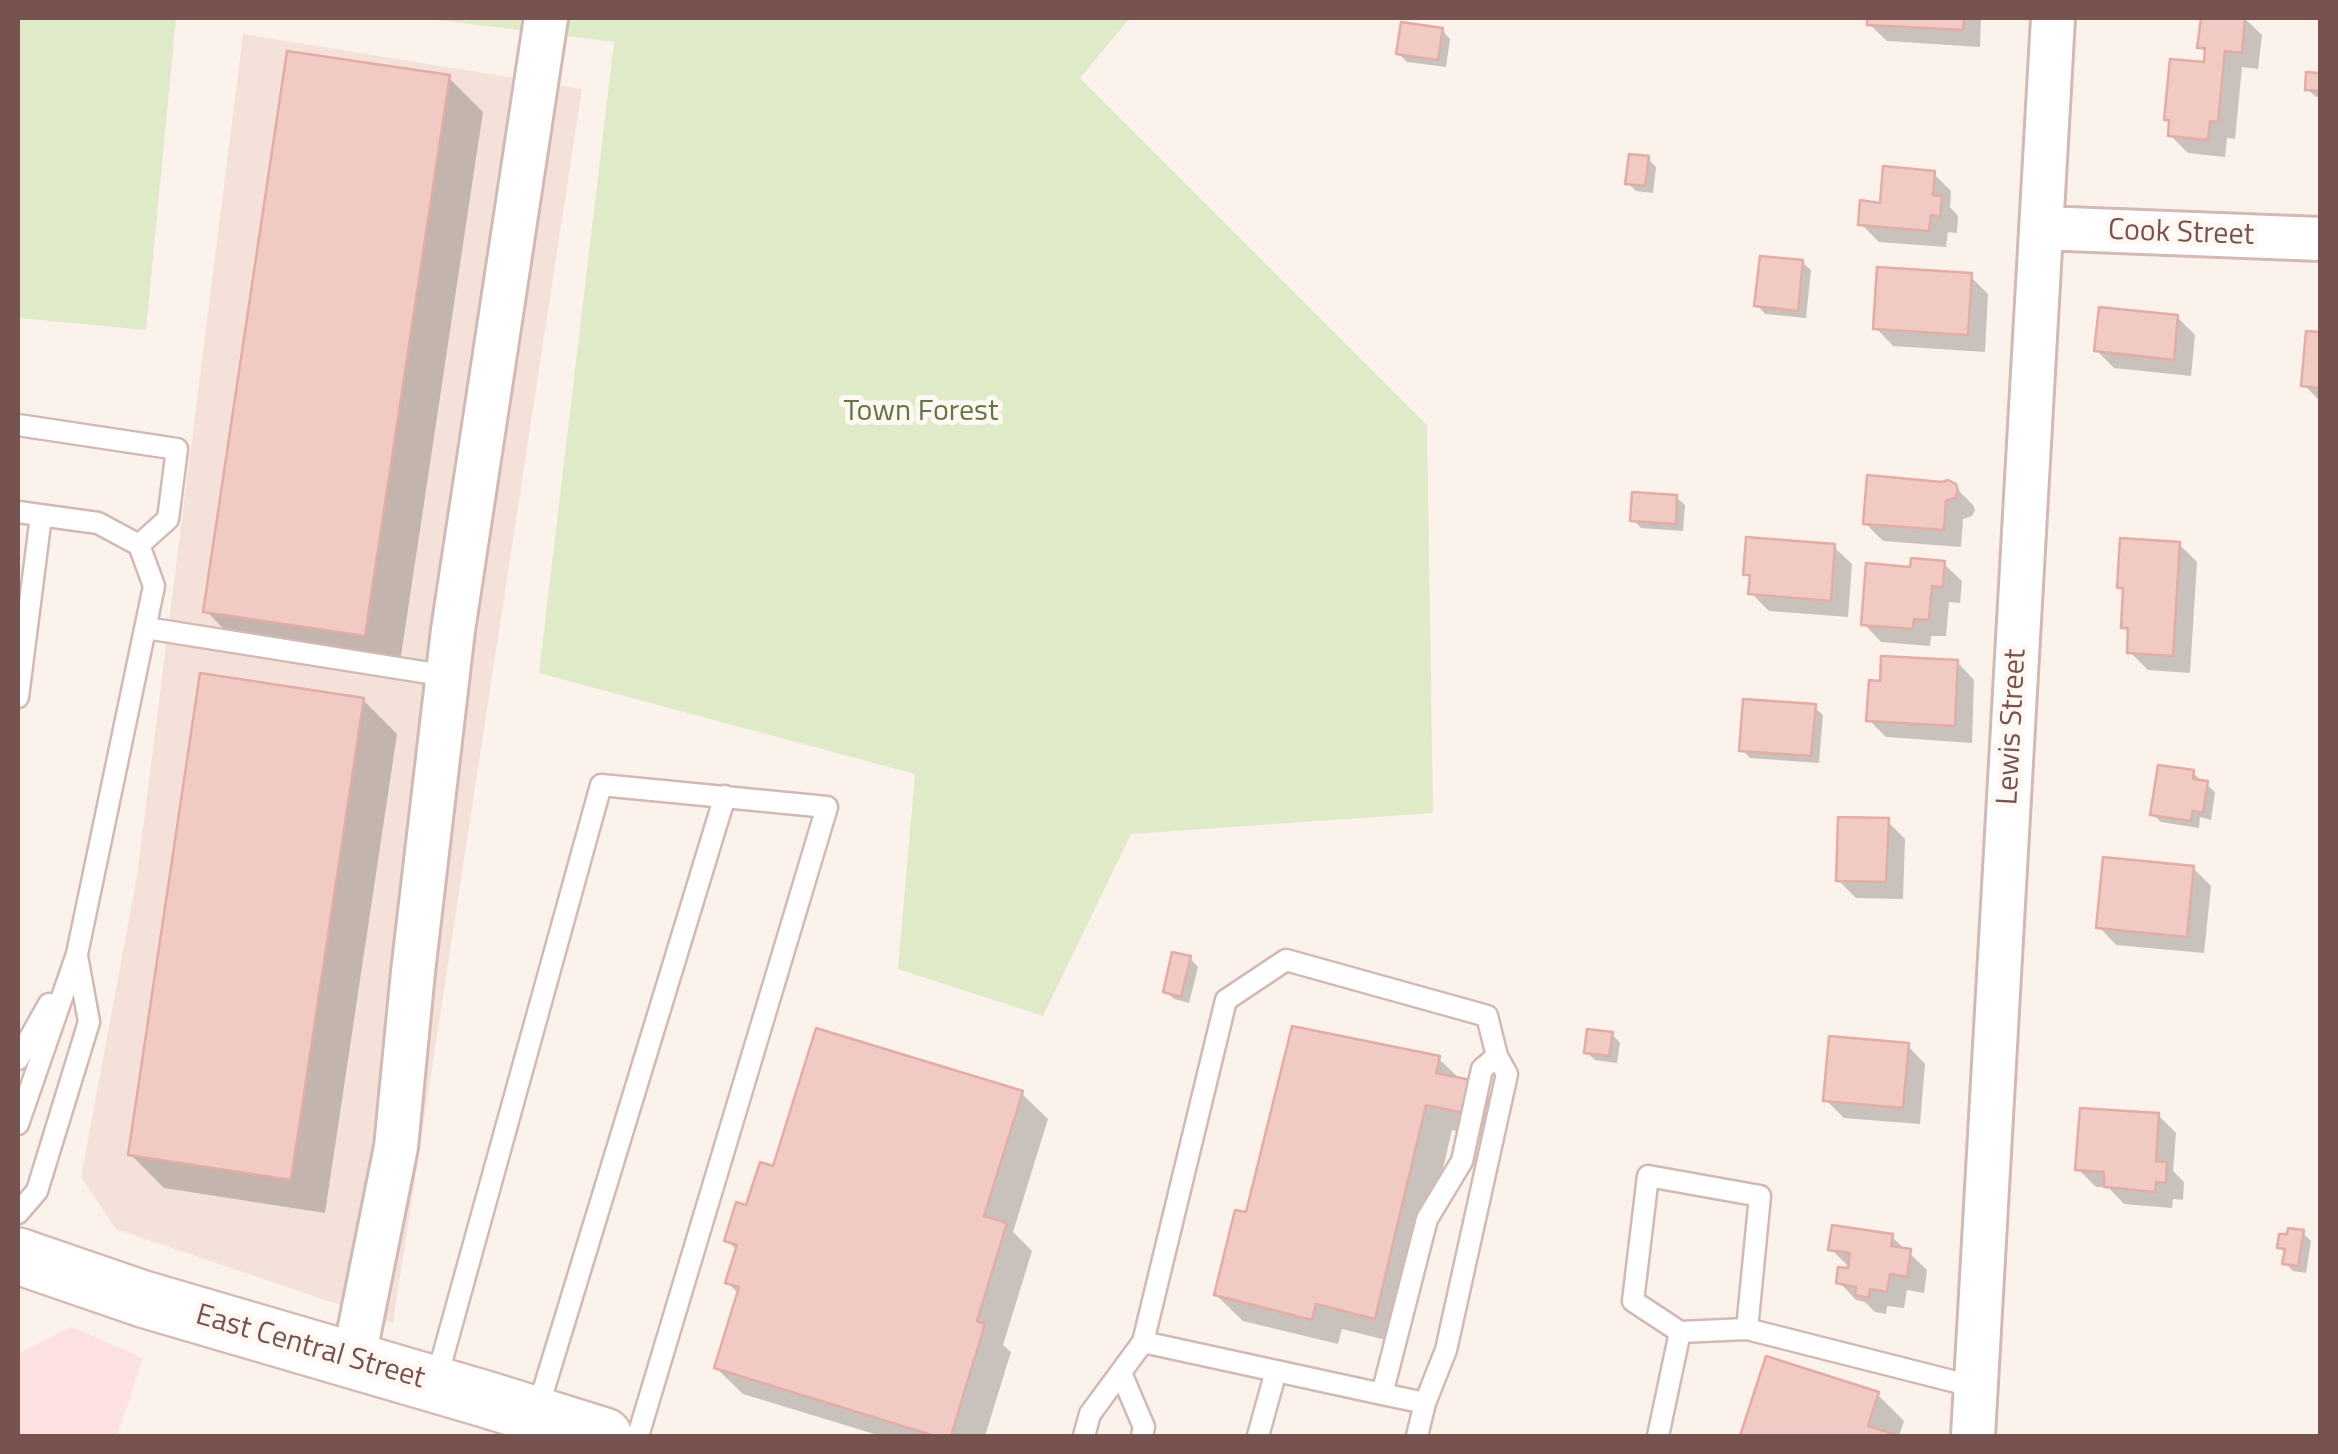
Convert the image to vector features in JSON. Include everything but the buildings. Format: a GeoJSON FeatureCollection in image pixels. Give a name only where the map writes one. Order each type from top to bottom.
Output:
{"type":"FeatureCollection","features":[{"type":"Feature","properties":{"kind":"main road","name":"East Central Street"},"geometry":{"type":"LineString","coordinates":[[18,1256],[142,1300],[604,1436]]}},
{"type":"Feature","properties":{"kind":"street"},"geometry":{"type":"LineString","coordinates":[[352,1362],[396,1148],[448,676],[546,18]]}},
{"type":"Feature","properties":{"kind":"street","name":"Lewis Street"},"geometry":{"type":"LineString","coordinates":[[1973,1436],[2053,18]]}},
{"type":"Feature","properties":{"kind":"street","name":"Cook Street"},"geometry":{"type":"LineString","coordinates":[[2042,228],[2320,239]]}},
{"type":"Feature","properties":{"kind":"lane"},"geometry":{"type":"LineString","coordinates":[[18,426],[177,449],[168,519],[139,545]]}},
{"type":"Feature","properties":{"kind":"lane"},"geometry":{"type":"LineString","coordinates":[[18,512],[98,523],[139,545],[154,586],[77,954],[18,1124]]}},
{"type":"Feature","properties":{"kind":"lane"},"geometry":{"type":"LineString","coordinates":[[18,697],[40,516]]}},
{"type":"Feature","properties":{"kind":"lane"},"geometry":{"type":"LineString","coordinates":[[146,628],[448,676]]}},
{"type":"Feature","properties":{"kind":"lane"},"geometry":{"type":"LineString","coordinates":[[435,1384],[601,785],[827,807],[638,1436]]}},
{"type":"Feature","properties":{"kind":"lane"},"geometry":{"type":"LineString","coordinates":[[536,1415],[725,796]]}},
{"type":"Feature","properties":{"kind":"lane"},"geometry":{"type":"LineString","coordinates":[[18,1059],[77,954]]}},
{"type":"Feature","properties":{"kind":"lane"},"geometry":{"type":"LineString","coordinates":[[18,1213],[37,1191],[89,1022],[77,954]]}},
{"type":"Feature","properties":{"kind":"lane"},"geometry":{"type":"LineString","coordinates":[[1084,1436],[1090,1414],[1143,1342],[1226,1000],[1286,960],[1487,1016],[1496,1056],[1507,1074],[1446,1350],[1417,1436]]}},
{"type":"Feature","properties":{"kind":"lane"},"geometry":{"type":"LineString","coordinates":[[1382,1394],[1426,1219],[1462,1161],[1482,1069],[1496,1056]]}},
{"type":"Feature","properties":{"kind":"lane"},"geometry":{"type":"LineString","coordinates":[[1747,1328],[1760,1196],[1648,1176],[1634,1300],[1680,1332],[1747,1328],[1976,1387]]}},
{"type":"Feature","properties":{"kind":"lane"},"geometry":{"type":"LineString","coordinates":[[1658,1436],[1680,1332]]}},
{"type":"Feature","properties":{"kind":"lane"},"geometry":{"type":"LineString","coordinates":[[1143,1342],[1425,1403]]}},
{"type":"Feature","properties":{"kind":"lane"},"geometry":{"type":"LineString","coordinates":[[1258,1436],[1276,1370]]}},
{"type":"Feature","properties":{"kind":"lane"},"geometry":{"type":"LineString","coordinates":[[1122,1373],[1144,1426],[1142,1436]]}},
{"type":"Feature","properties":{"kind":"shaded area"},"geometry":{"type":"Polygon","coordinates":[[[243,34],[582,89],[393,1323],[116,1229],[81,1177],[137,876],[243,34]]]}},
{"type":"Feature","properties":{"kind":"shaded area"},"geometry":{"type":"Polygon","coordinates":[[[71,1327],[143,1358],[117,1436],[18,1436],[18,1354],[71,1327]]]}},
{"type":"Feature","properties":{"kind":"green space"},"geometry":{"type":"Polygon","coordinates":[[[18,18],[176,18],[146,330],[18,318],[18,18]]]}},
{"type":"Feature","properties":{"kind":"green space","name":"Town Forest"},"geometry":{"type":"Polygon","coordinates":[[[423,18],[1130,18],[1080,78],[1427,425],[1433,813],[1131,834],[1043,1016],[898,969],[915,774],[539,673],[614,42],[423,18]]]}}]}
